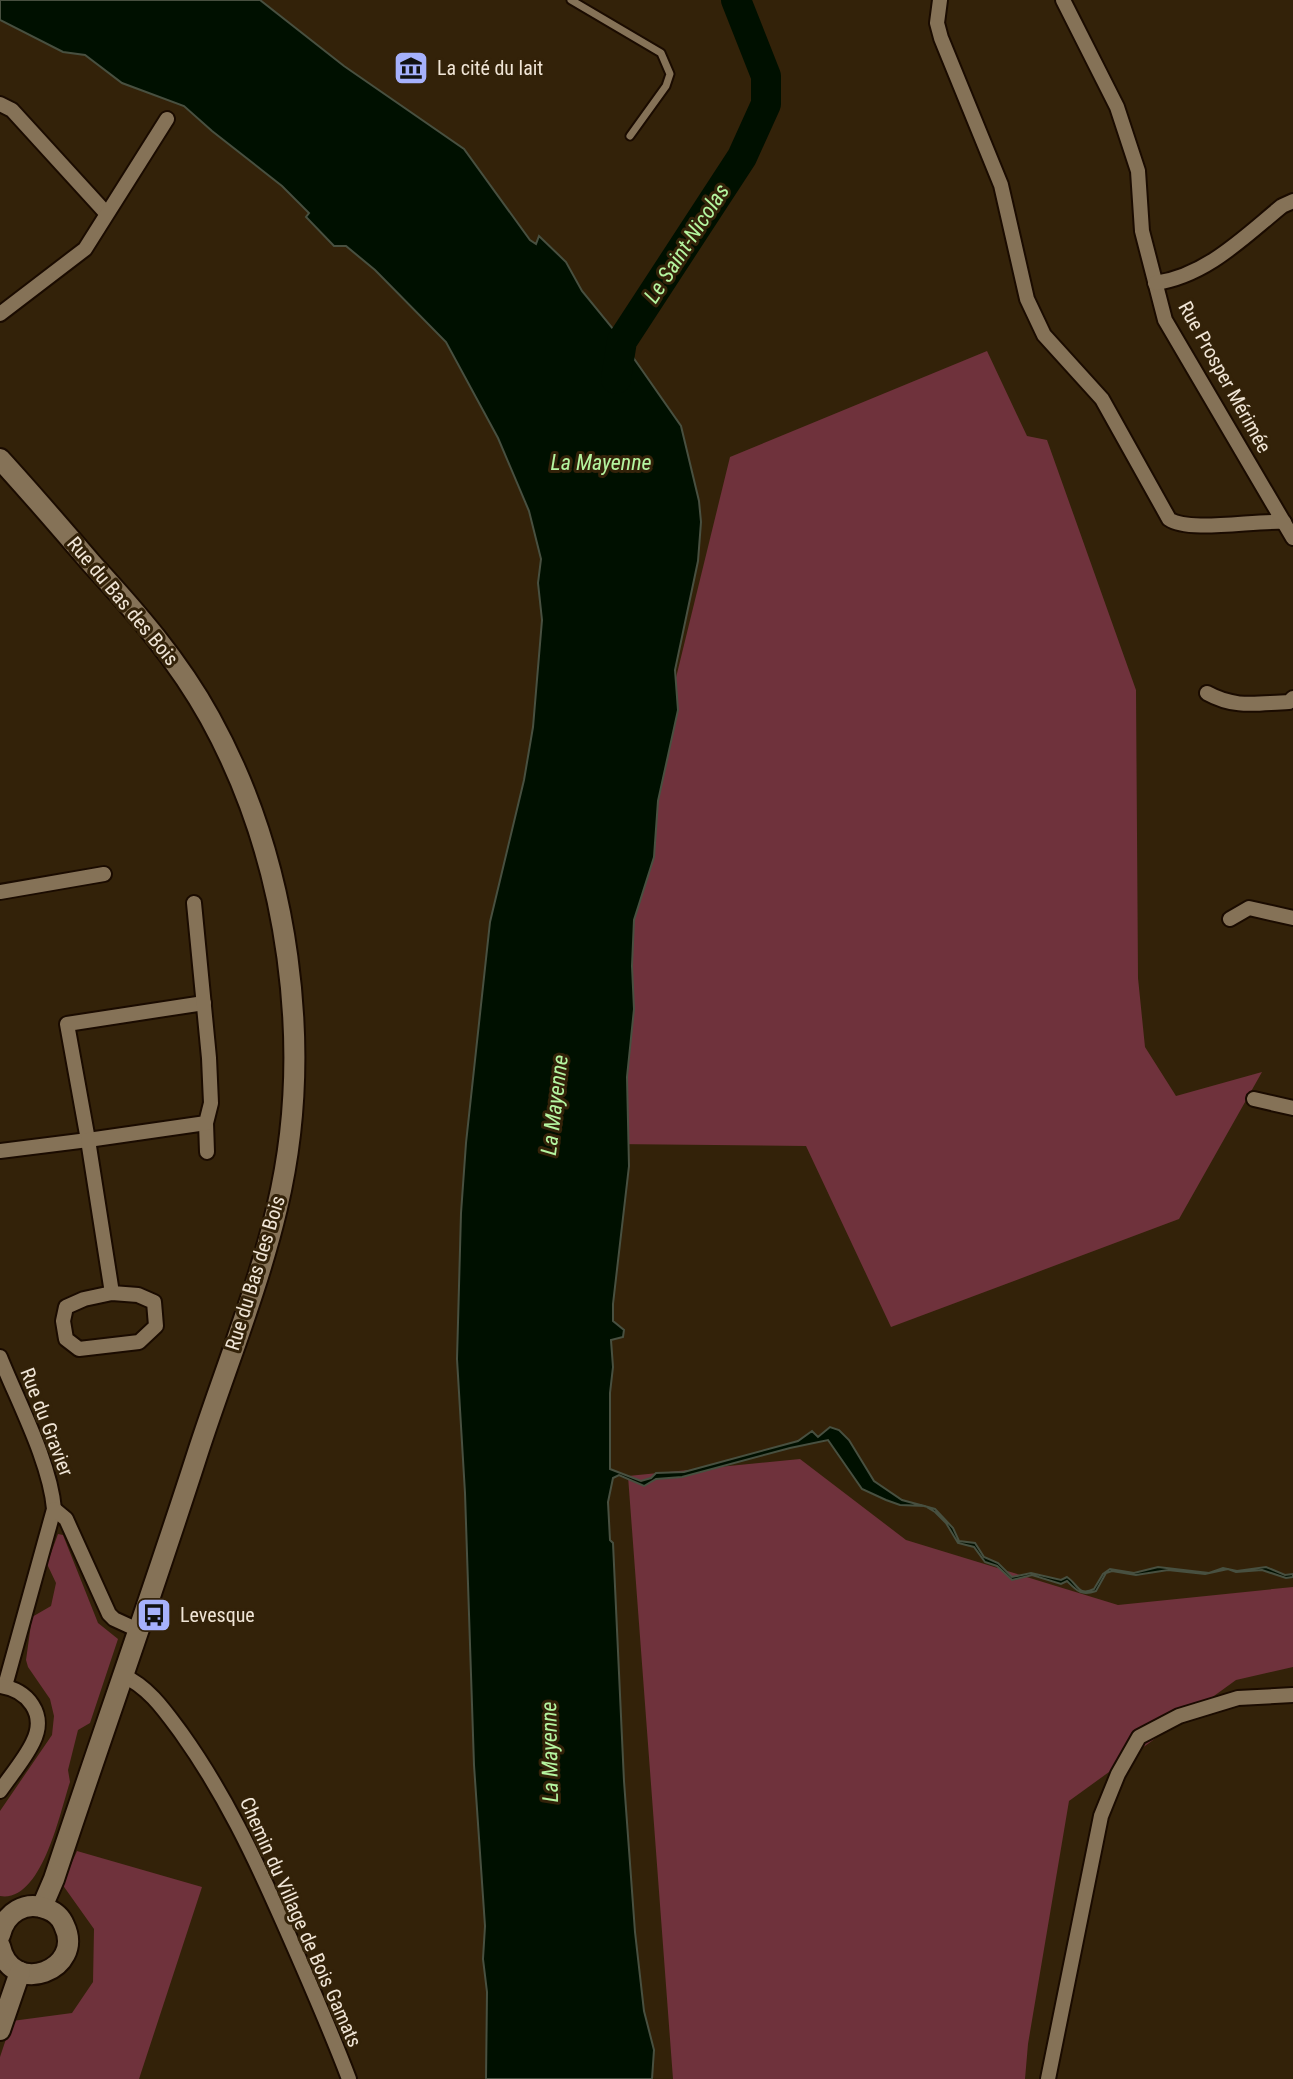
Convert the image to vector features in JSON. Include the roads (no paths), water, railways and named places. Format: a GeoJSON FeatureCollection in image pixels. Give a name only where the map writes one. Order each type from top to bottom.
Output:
{"type":"FeatureCollection","features":[{"type":"Feature","properties":{"kind":"street"},"geometry":{"type":"LineString","coordinates":[[940,0],[937,23],[941,38],[1001,185],[1027,299],[1044,335],[1102,399],[1169,519],[1177,525],[1191,526],[1265,520],[1284,522]]}},
{"type":"Feature","properties":{"kind":"street","name":"Rue Prosper Mérimée"},"geometry":{"type":"LineString","coordinates":[[1063,0],[1117,107],[1138,171],[1142,231],[1165,320],[1293,538]]}},
{"type":"Feature","properties":{"kind":"street"},"geometry":{"type":"LineString","coordinates":[[0,104],[12,110],[106,213]]}},
{"type":"Feature","properties":{"kind":"street"},"geometry":{"type":"LineString","coordinates":[[0,314],[85,249],[167,119]]}},
{"type":"Feature","properties":{"kind":"street"},"geometry":{"type":"LineString","coordinates":[[1155,283],[1209,265],[1282,206],[1293,201]]}},
{"type":"Feature","properties":{"kind":"street","name":"Rue du Bas des Bois"},"geometry":{"type":"LineString","coordinates":[[0,459],[156,635],[210,718],[231,762],[270,870],[280,911],[294,1024],[292,1104],[278,1203],[138,1630],[42,1907]]}},
{"type":"Feature","properties":{"kind":"street"},"geometry":{"type":"LineString","coordinates":[[1207,693],[1235,704],[1289,702],[1293,698]]}},
{"type":"Feature","properties":{"kind":"street"},"geometry":{"type":"LineString","coordinates":[[0,892],[104,874]]}},
{"type":"Feature","properties":{"kind":"street"},"geometry":{"type":"LineString","coordinates":[[194,903],[211,1103],[206,1123],[207,1152]]}},
{"type":"Feature","properties":{"kind":"street"},"geometry":{"type":"LineString","coordinates":[[1230,919],[1249,908],[1293,918]]}},
{"type":"Feature","properties":{"kind":"street"},"geometry":{"type":"LineString","coordinates":[[112,1293],[67,1024],[204,1003]]}},
{"type":"Feature","properties":{"kind":"street"},"geometry":{"type":"LineString","coordinates":[[1254,1099],[1293,1108]]}},
{"type":"Feature","properties":{"kind":"street"},"geometry":{"type":"LineString","coordinates":[[0,1151],[206,1123]]}},
{"type":"Feature","properties":{"kind":"street"},"geometry":{"type":"LineString","coordinates":[[112,1293],[138,1295],[154,1302],[156,1326],[139,1342],[79,1349],[66,1339],[63,1321],[66,1307],[84,1299],[112,1293]]}},
{"type":"Feature","properties":{"kind":"street","name":"Rue du Gravier"},"geometry":{"type":"LineString","coordinates":[[0,1357],[45,1468],[54,1509],[3,1686]]}},
{"type":"Feature","properties":{"kind":"street"},"geometry":{"type":"LineString","coordinates":[[54,1509],[66,1519],[109,1614],[138,1630]]}},
{"type":"Feature","properties":{"kind":"street","name":"Chemin du Village de Bois Gamats"},"geometry":{"type":"LineString","coordinates":[[122,1675],[154,1698],[210,1773],[244,1835],[324,2012],[349,2079]]}},
{"type":"Feature","properties":{"kind":"street"},"geometry":{"type":"LineString","coordinates":[[0,1791],[35,1739],[37,1716],[32,1702],[23,1693],[3,1686]]}},
{"type":"Feature","properties":{"kind":"street"},"geometry":{"type":"LineString","coordinates":[[1048,2079],[1101,1816],[1118,1774],[1139,1737],[1179,1716],[1238,1698],[1293,1695]]}},
{"type":"Feature","properties":{"kind":"street"},"geometry":{"type":"LineString","coordinates":[[0,1932],[5,1921],[21,1908],[42,1907],[61,1918],[66,1928],[67,1951],[62,1961],[43,1973],[32,1975],[20,1972],[5,1960],[0,1946]]}},
{"type":"Feature","properties":{"kind":"street"},"geometry":{"type":"LineString","coordinates":[[0,2030],[20,1972]]}},
{"type":"Feature","properties":{"kind":"lane"},"geometry":{"type":"LineString","coordinates":[[571,0],[661,53],[670,74],[666,86],[630,136]]}},
{"type":"Feature","properties":{"kind":"water","name":"La Mayenne"},"geometry":{"type":"Polygon","coordinates":[[[0,0],[260,0],[344,66],[464,149],[530,240],[536,244],[539,236],[566,262],[582,291],[614,330],[681,426],[701,522],[698,561],[675,670],[678,710],[658,801],[654,857],[634,920],[634,1009],[627,1077],[629,1166],[613,1304],[613,1321],[624,1330],[623,1337],[611,1340],[610,1469],[641,1481],[656,1473],[684,1472],[798,1441],[812,1431],[818,1437],[830,1427],[839,1430],[849,1440],[874,1481],[902,1500],[924,1506],[900,1505],[862,1489],[828,1440],[682,1477],[656,1479],[644,1486],[619,1475],[613,1478],[608,1502],[610,1540],[613,1543],[624,1781],[635,1932],[644,2011],[654,2050],[652,2079],[486,2079],[485,1926],[474,1765],[457,1359],[461,1213],[490,922],[524,780],[533,727],[542,620],[538,583],[541,559],[529,511],[498,438],[446,342],[375,270],[346,246],[334,246],[306,217],[309,213],[282,186],[184,106],[122,83],[85,55],[63,52],[0,20],[0,0]]]}},
{"type":"Feature","properties":{"kind":"water"},"geometry":{"type":"Polygon","coordinates":[[[926,1506],[935,1509],[953,1528],[959,1541],[975,1543],[984,1557],[998,1563],[1012,1577],[1031,1573],[1061,1580],[1067,1577],[1079,1589],[1089,1591],[1094,1589],[1103,1574],[1110,1569],[1134,1573],[1158,1567],[1209,1573],[1228,1569],[1205,1574],[1168,1570],[1136,1575],[1112,1571],[1106,1573],[1096,1591],[1087,1593],[1077,1590],[1067,1581],[1061,1584],[1032,1575],[1012,1580],[997,1566],[985,1562],[974,1547],[958,1543],[946,1523],[926,1506]]]}},
{"type":"Feature","properties":{"kind":"water"},"geometry":{"type":"Polygon","coordinates":[[[1266,1567],[1285,1575],[1293,1574],[1293,1577],[1286,1578],[1262,1570],[1236,1572],[1228,1569],[1237,1571],[1266,1567]]]}},
{"type":"Feature","properties":{"kind":"waterway","name":"Le Saint-Nicolas"},"geometry":{"type":"LineString","coordinates":[[616,379],[622,341],[742,157],[766,104],[766,76],[736,0]]}},
{"type":"Feature","properties":{"kind":"place","name":"La cité du lait"},"geometry":{"type":"Point","coordinates":[411,68]}},
{"type":"Feature","properties":{"kind":"place","name":"Levesque"},"geometry":{"type":"Point","coordinates":[154,1615]}}]}
